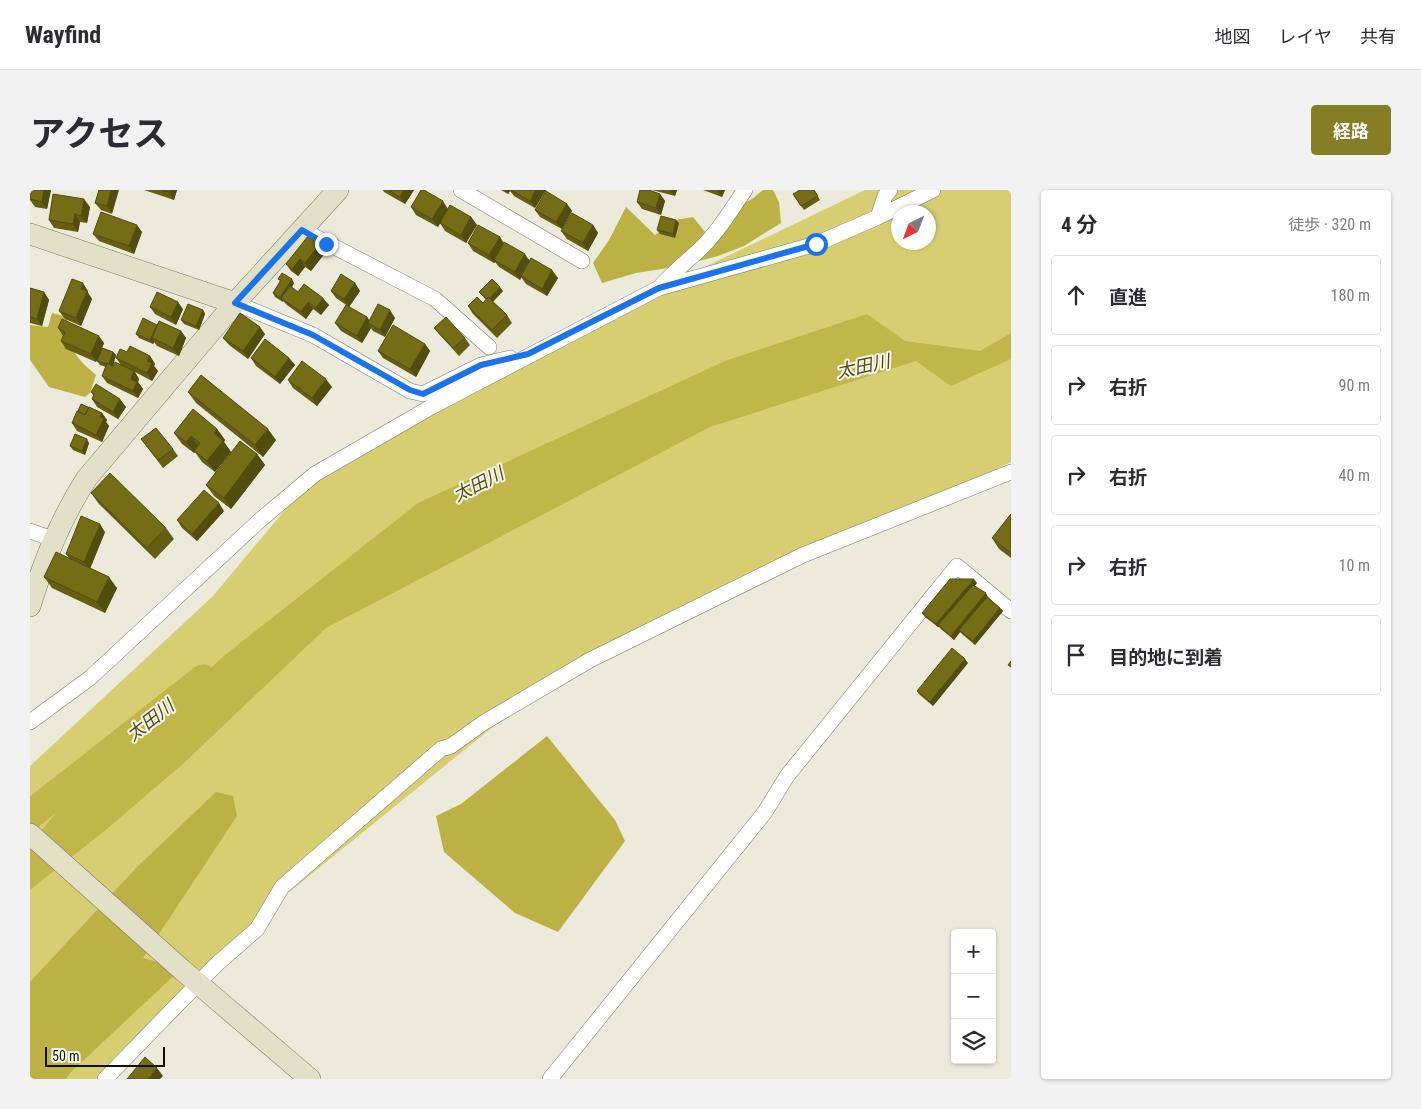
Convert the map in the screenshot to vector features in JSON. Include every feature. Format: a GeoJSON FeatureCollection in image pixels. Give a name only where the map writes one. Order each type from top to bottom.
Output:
{"type":"FeatureCollection","features":[{"type":"Feature","properties":{"kind":"street"},"geometry":{"type":"LineString","coordinates":[[30,606],[35,577],[68,508],[88,478],[235,303],[338,190]]}},
{"type":"Feature","properties":{"kind":"street"},"geometry":{"type":"LineString","coordinates":[[460,190],[582,261]]}},
{"type":"Feature","properties":{"kind":"street"},"geometry":{"type":"LineString","coordinates":[[659,288],[718,229],[744,190]]}},
{"type":"Feature","properties":{"kind":"street"},"geometry":{"type":"LineString","coordinates":[[878,218],[884,196],[890,190]]}},
{"type":"Feature","properties":{"kind":"street"},"geometry":{"type":"LineString","coordinates":[[30,722],[90,678],[259,521],[315,474],[528,354],[659,288],[816,244],[878,218],[933,190]]}},
{"type":"Feature","properties":{"kind":"street"},"geometry":{"type":"LineString","coordinates":[[302,230],[435,299],[489,347]]}},
{"type":"Feature","properties":{"kind":"street"},"geometry":{"type":"LineString","coordinates":[[30,234],[235,303],[313,335],[410,390],[423,394],[481,365],[528,354]]}},
{"type":"Feature","properties":{"kind":"street"},"geometry":{"type":"LineString","coordinates":[[105,1079],[217,964],[257,929],[282,887],[441,749],[451,746],[483,723],[590,660],[803,555],[1011,472]]}},
{"type":"Feature","properties":{"kind":"street"},"geometry":{"type":"LineString","coordinates":[[30,531],[54,540]]}},
{"type":"Feature","properties":{"kind":"street"},"geometry":{"type":"LineString","coordinates":[[550,1079],[765,812],[787,776],[957,566],[1011,611]]}},
{"type":"Feature","properties":{"kind":"street"},"geometry":{"type":"LineString","coordinates":[[30,834],[181,969],[310,1079]]}},
{"type":"Feature","properties":{"kind":"shaded area"},"geometry":{"type":"Polygon","coordinates":[[[763,190],[773,190],[779,202],[781,223],[744,246],[718,256],[680,266],[636,273],[602,283],[593,263],[609,240],[626,207],[655,235],[675,220],[693,217],[705,232],[732,209],[752,199],[763,190]]]}},
{"type":"Feature","properties":{"kind":"shaded area"},"geometry":{"type":"Polygon","coordinates":[[[865,190],[1011,190],[1011,462],[537,691],[256,919],[257,929],[107,1079],[30,1079],[30,766],[213,596],[315,474],[611,312],[865,190]]]}},
{"type":"Feature","properties":{"kind":"shaded area"},"geometry":{"type":"Polygon","coordinates":[[[52,313],[67,317],[68,336],[73,350],[82,362],[96,375],[90,393],[85,397],[49,387],[30,360],[30,325],[48,327],[52,313]]]}},
{"type":"Feature","properties":{"kind":"shaded area"},"geometry":{"type":"Polygon","coordinates":[[[547,736],[615,820],[625,841],[558,932],[515,913],[444,852],[436,816],[461,804],[547,736]]]}},
{"type":"Feature","properties":{"kind":"shaded area"},"geometry":{"type":"Polygon","coordinates":[[[216,792],[233,796],[237,816],[143,958],[181,969],[71,1072],[66,1079],[30,1079],[30,982],[137,867],[216,792]]]}},
{"type":"Feature","properties":{"kind":"water"},"geometry":{"type":"Polygon","coordinates":[[[867,314],[905,341],[980,351],[1011,333],[1011,359],[951,386],[916,361],[710,427],[326,628],[184,763],[108,828],[30,890],[30,843],[74,793],[225,655],[418,503],[725,361],[867,314]]]}},
{"type":"Feature","properties":{"kind":"building"},"geometry":{"type":"Polygon","coordinates":[[[31,190],[44,190],[42,202],[30,199],[31,190]]]}},
{"type":"Feature","properties":{"kind":"building"},"geometry":{"type":"Polygon","coordinates":[[[99,190],[111,190],[107,206],[95,203],[99,190]]]}},
{"type":"Feature","properties":{"kind":"building"},"geometry":{"type":"Polygon","coordinates":[[[389,190],[404,190],[400,197],[389,190]]]}},
{"type":"Feature","properties":{"kind":"building"},"geometry":{"type":"Polygon","coordinates":[[[421,190],[443,201],[432,219],[411,207],[421,190]]]}},
{"type":"Feature","properties":{"kind":"building"},"geometry":{"type":"Polygon","coordinates":[[[511,190],[536,190],[530,201],[511,190]]]}},
{"type":"Feature","properties":{"kind":"building"},"geometry":{"type":"Polygon","coordinates":[[[640,190],[649,190],[660,194],[656,208],[637,202],[640,190]]]}},
{"type":"Feature","properties":{"kind":"building"},"geometry":{"type":"Polygon","coordinates":[[[800,190],[814,190],[818,196],[801,206],[793,194],[800,190]]]}},
{"type":"Feature","properties":{"kind":"building"},"geometry":{"type":"Polygon","coordinates":[[[546,191],[567,204],[556,222],[535,210],[546,191]]]}},
{"type":"Feature","properties":{"kind":"building"},"geometry":{"type":"Polygon","coordinates":[[[53,194],[84,199],[81,216],[75,214],[73,224],[49,220],[53,194]]]}},
{"type":"Feature","properties":{"kind":"building"},"geometry":{"type":"Polygon","coordinates":[[[450,205],[471,217],[461,235],[440,223],[450,205]]]}},
{"type":"Feature","properties":{"kind":"building"},"geometry":{"type":"Polygon","coordinates":[[[101,212],[137,225],[129,246],[93,234],[101,212]]]}},
{"type":"Feature","properties":{"kind":"building"},"geometry":{"type":"Polygon","coordinates":[[[572,213],[593,225],[583,243],[561,231],[572,213]]]}},
{"type":"Feature","properties":{"kind":"building"},"geometry":{"type":"Polygon","coordinates":[[[661,216],[676,220],[673,234],[657,230],[661,216]]]}},
{"type":"Feature","properties":{"kind":"building"},"geometry":{"type":"Polygon","coordinates":[[[478,225],[500,237],[489,255],[468,243],[478,225]]]}},
{"type":"Feature","properties":{"kind":"building"},"geometry":{"type":"Polygon","coordinates":[[[308,236],[319,245],[305,263],[300,259],[292,269],[286,264],[308,236]]]}},
{"type":"Feature","properties":{"kind":"building"},"geometry":{"type":"Polygon","coordinates":[[[504,242],[525,254],[515,272],[494,260],[504,242]]]}},
{"type":"Feature","properties":{"kind":"building"},"geometry":{"type":"Polygon","coordinates":[[[531,258],[552,270],[542,289],[521,276],[531,258]]]}},
{"type":"Feature","properties":{"kind":"building"},"geometry":{"type":"Polygon","coordinates":[[[282,273],[292,279],[280,298],[273,293],[281,280],[278,279],[282,273]]]}},
{"type":"Feature","properties":{"kind":"building"},"geometry":{"type":"Polygon","coordinates":[[[341,274],[355,283],[344,299],[331,291],[341,274]]]}},
{"type":"Feature","properties":{"kind":"building"},"geometry":{"type":"Polygon","coordinates":[[[72,279],[83,283],[81,289],[87,291],[76,318],[59,311],[72,279]]]}},
{"type":"Feature","properties":{"kind":"building"},"geometry":{"type":"Polygon","coordinates":[[[492,279],[500,287],[487,299],[479,292],[492,279]]]}},
{"type":"Feature","properties":{"kind":"building"},"geometry":{"type":"Polygon","coordinates":[[[304,284],[323,298],[316,308],[308,302],[301,312],[281,298],[290,286],[298,292],[304,284]]]}},
{"type":"Feature","properties":{"kind":"building"},"geometry":{"type":"Polygon","coordinates":[[[30,288],[44,292],[37,319],[30,317],[30,288]]]}},
{"type":"Feature","properties":{"kind":"building"},"geometry":{"type":"Polygon","coordinates":[[[157,292],[178,302],[171,317],[150,307],[157,292]]]}},
{"type":"Feature","properties":{"kind":"building"},"geometry":{"type":"Polygon","coordinates":[[[477,297],[483,303],[488,297],[507,315],[492,330],[468,306],[477,297]]]}},
{"type":"Feature","properties":{"kind":"building"},"geometry":{"type":"Polygon","coordinates":[[[188,304],[203,310],[196,326],[181,320],[188,304]]]}},
{"type":"Feature","properties":{"kind":"building"},"geometry":{"type":"Polygon","coordinates":[[[378,304],[390,310],[380,330],[368,323],[378,304]]]}},
{"type":"Feature","properties":{"kind":"building"},"geometry":{"type":"Polygon","coordinates":[[[346,305],[367,317],[357,336],[335,323],[346,305]]]}},
{"type":"Feature","properties":{"kind":"building"},"geometry":{"type":"Polygon","coordinates":[[[240,313],[260,327],[243,351],[223,338],[240,313]]]}},
{"type":"Feature","properties":{"kind":"building"},"geometry":{"type":"Polygon","coordinates":[[[446,317],[465,338],[453,348],[434,328],[446,317]]]}},
{"type":"Feature","properties":{"kind":"building"},"geometry":{"type":"Polygon","coordinates":[[[143,318],[157,325],[150,340],[136,334],[143,318]]]}},
{"type":"Feature","properties":{"kind":"building"},"geometry":{"type":"Polygon","coordinates":[[[62,319],[99,336],[91,354],[61,341],[65,332],[58,328],[62,319]]]}},
{"type":"Feature","properties":{"kind":"building"},"geometry":{"type":"Polygon","coordinates":[[[159,321],[181,331],[173,348],[152,338],[159,321]]]}},
{"type":"Feature","properties":{"kind":"building"},"geometry":{"type":"Polygon","coordinates":[[[393,325],[425,344],[410,369],[378,351],[393,325]]]}},
{"type":"Feature","properties":{"kind":"building"},"geometry":{"type":"Polygon","coordinates":[[[265,339],[289,358],[275,377],[251,358],[265,339]]]}},
{"type":"Feature","properties":{"kind":"building"},"geometry":{"type":"Polygon","coordinates":[[[130,346],[150,356],[147,361],[152,363],[147,373],[116,358],[120,349],[127,352],[130,346]]]}},
{"type":"Feature","properties":{"kind":"building"},"geometry":{"type":"Polygon","coordinates":[[[102,348],[113,352],[109,364],[97,361],[102,348]]]}},
{"type":"Feature","properties":{"kind":"building"},"geometry":{"type":"Polygon","coordinates":[[[302,361],[326,379],[312,398],[288,380],[302,361]]]}},
{"type":"Feature","properties":{"kind":"building"},"geometry":{"type":"Polygon","coordinates":[[[115,362],[134,371],[131,379],[137,382],[133,391],[102,376],[107,363],[113,366],[115,362]]]}},
{"type":"Feature","properties":{"kind":"building"},"geometry":{"type":"Polygon","coordinates":[[[201,375],[268,429],[255,445],[188,392],[201,375]]]}},
{"type":"Feature","properties":{"kind":"building"},"geometry":{"type":"Polygon","coordinates":[[[96,384],[120,399],[113,412],[92,399],[94,394],[91,392],[96,384]]]}},
{"type":"Feature","properties":{"kind":"building"},"geometry":{"type":"Polygon","coordinates":[[[81,404],[89,407],[85,415],[78,411],[81,404]]]}},
{"type":"Feature","properties":{"kind":"building"},"geometry":{"type":"Polygon","coordinates":[[[89,407],[102,413],[100,417],[104,418],[96,435],[72,423],[77,411],[85,415],[89,407]]]}},
{"type":"Feature","properties":{"kind":"building"},"geometry":{"type":"Polygon","coordinates":[[[193,409],[217,429],[214,433],[223,441],[207,461],[194,451],[200,443],[191,436],[186,442],[174,433],[193,409]]]}},
{"type":"Feature","properties":{"kind":"building"},"geometry":{"type":"Polygon","coordinates":[[[156,428],[173,449],[158,460],[141,439],[156,428]]]}},
{"type":"Feature","properties":{"kind":"building"},"geometry":{"type":"Polygon","coordinates":[[[75,434],[87,439],[82,451],[70,446],[75,434]]]}},
{"type":"Feature","properties":{"kind":"building"},"geometry":{"type":"Polygon","coordinates":[[[240,441],[257,454],[224,498],[206,485],[240,441]]]}},
{"type":"Feature","properties":{"kind":"building"},"geometry":{"type":"Polygon","coordinates":[[[110,473],[166,528],[147,548],[91,493],[110,473]]]}},
{"type":"Feature","properties":{"kind":"building"},"geometry":{"type":"Polygon","coordinates":[[[204,490],[219,503],[192,534],[177,520],[204,490]]]}},
{"type":"Feature","properties":{"kind":"building"},"geometry":{"type":"Polygon","coordinates":[[[1011,514],[1011,553],[992,538],[1011,514]]]}},
{"type":"Feature","properties":{"kind":"building"},"geometry":{"type":"Polygon","coordinates":[[[81,516],[100,524],[84,562],[66,554],[81,516]]]}},
{"type":"Feature","properties":{"kind":"building"},"geometry":{"type":"Polygon","coordinates":[[[56,552],[109,577],[97,602],[44,577],[56,552]]]}},
{"type":"Feature","properties":{"kind":"building"},"geometry":{"type":"Polygon","coordinates":[[[950,579],[974,579],[936,624],[922,613],[950,579]]]}},
{"type":"Feature","properties":{"kind":"building"},"geometry":{"type":"Polygon","coordinates":[[[973,585],[986,593],[951,636],[938,625],[973,585]]]}},
{"type":"Feature","properties":{"kind":"building"},"geometry":{"type":"Polygon","coordinates":[[[987,597],[1000,608],[973,641],[959,630],[987,597]]]}},
{"type":"Feature","properties":{"kind":"building"},"geometry":{"type":"Polygon","coordinates":[[[952,648],[965,659],[930,702],[917,691],[952,648]]]}},
{"type":"Feature","properties":{"kind":"building"},"geometry":{"type":"Polygon","coordinates":[[[145,1057],[157,1068],[148,1079],[127,1079],[145,1057]]]}},
{"type":"Feature","properties":{"kind":"waterway","name":"太田川"},"geometry":{"type":"LineString","coordinates":[[30,815],[203,679]]}},
{"type":"Feature","properties":{"kind":"route"},"geometry":{"type":"LineString","coordinates":[[326,244],[302,230],[235,303],[313,335],[410,390],[423,394],[481,365],[528,354],[659,288],[816,244]]}}]}
